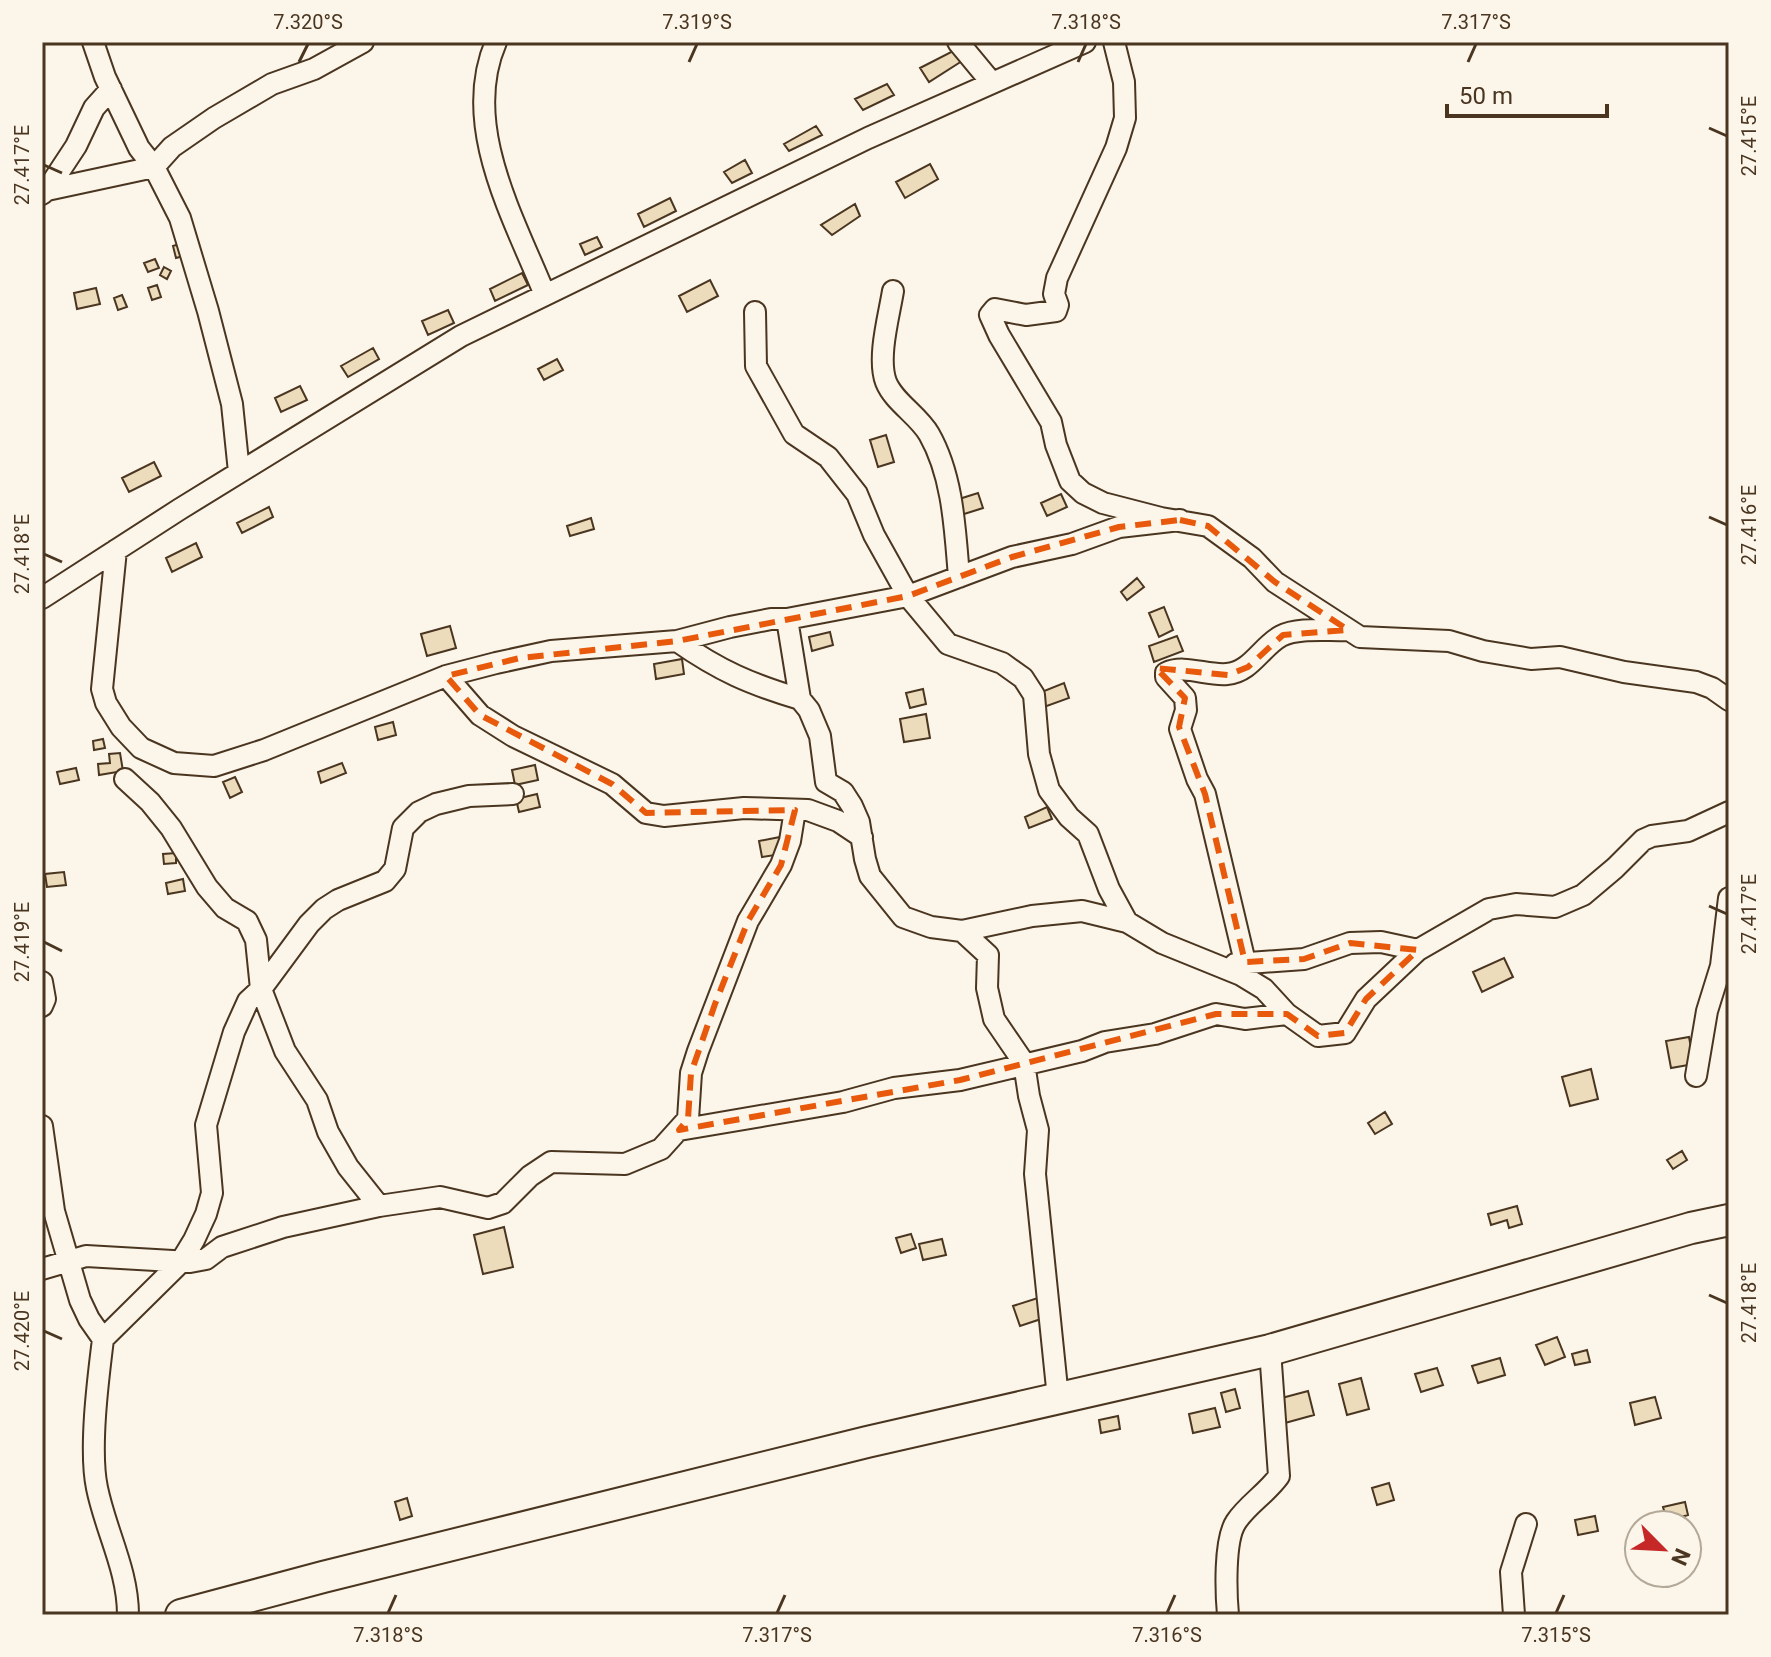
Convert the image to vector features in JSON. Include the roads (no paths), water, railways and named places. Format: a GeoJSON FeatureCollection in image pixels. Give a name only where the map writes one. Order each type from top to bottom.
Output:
{"type":"FeatureCollection","features":[{"type":"Feature","properties":{"kind":"main road"},"geometry":{"type":"LineString","coordinates":[[181,1615],[867,1442],[1270,1350],[1676,1232],[1729,1220]]}},
{"type":"Feature","properties":{"kind":"street"},"geometry":{"type":"LineString","coordinates":[[93,42],[139,148],[154,167],[180,218],[232,404],[239,472]]}},
{"type":"Feature","properties":{"kind":"street"},"geometry":{"type":"LineString","coordinates":[[44,192],[154,167],[172,147],[214,118],[272,84],[314,69],[363,42]]}},
{"type":"Feature","properties":{"kind":"street"},"geometry":{"type":"LineString","coordinates":[[496,42],[488,60],[483,107],[489,142],[496,173],[545,295]]}},
{"type":"Feature","properties":{"kind":"street"},"geometry":{"type":"LineString","coordinates":[[958,42],[992,83]]}},
{"type":"Feature","properties":{"kind":"street"},"geometry":{"type":"LineString","coordinates":[[42,598],[461,336],[868,138],[1085,42]]}},
{"type":"Feature","properties":{"kind":"street"},"geometry":{"type":"LineString","coordinates":[[1114,42],[1124,82],[1125,118],[1116,148],[1057,278],[1054,294],[1058,305],[1056,311],[1026,315],[995,309],[990,315],[1051,422],[1070,481],[1083,493],[1103,503],[1208,526],[1252,558],[1275,582],[1360,637],[1449,641],[1483,651],[1531,659],[1560,657],[1624,672],[1675,678],[1712,688],[1729,700]]}},
{"type":"Feature","properties":{"kind":"street"},"geometry":{"type":"LineString","coordinates":[[44,192],[76,146],[94,108],[111,89]]}},
{"type":"Feature","properties":{"kind":"street"},"geometry":{"type":"LineString","coordinates":[[893,291],[882,359],[886,382],[929,433],[946,473],[959,577]]}},
{"type":"Feature","properties":{"kind":"street"},"geometry":{"type":"LineString","coordinates":[[755,312],[756,366],[794,434],[828,457],[857,494],[874,535],[908,596],[948,644],[1002,663],[1023,678],[1034,695],[1039,754],[1049,790],[1069,817],[1088,834],[1098,863],[1127,922]]}},
{"type":"Feature","properties":{"kind":"street"},"geometry":{"type":"LineString","coordinates":[[116,550],[102,689],[106,703],[121,727],[141,748],[174,763],[214,766],[264,750],[446,676],[551,651],[677,641],[771,619],[787,619],[908,596],[1012,557],[1072,544],[1119,527],[1180,520]]}},
{"type":"Feature","properties":{"kind":"street"},"geometry":{"type":"LineString","coordinates":[[787,619],[800,699],[809,710],[820,736],[826,782],[843,792],[852,806],[870,876],[903,917],[931,927],[962,931],[1032,916],[1082,911],[1127,922],[1162,943],[1223,967],[1264,989],[1287,1014],[1318,1036],[1345,1033],[1366,999],[1418,950],[1489,909],[1516,904],[1555,907],[1583,895],[1643,840],[1688,831],[1729,812]]}},
{"type":"Feature","properties":{"kind":"street"},"geometry":{"type":"LineString","coordinates":[[1245,962],[1205,794],[1180,729],[1186,710],[1185,698],[1166,677],[1166,673],[1175,669],[1228,675],[1248,667],[1266,647],[1283,635],[1348,630]]}},
{"type":"Feature","properties":{"kind":"street"},"geometry":{"type":"LineString","coordinates":[[677,641],[706,661],[749,683],[800,699]]}},
{"type":"Feature","properties":{"kind":"street"},"geometry":{"type":"LineString","coordinates":[[446,676],[480,715],[513,736],[612,784],[646,813],[664,816],[744,808],[808,810],[838,821],[862,837]]}},
{"type":"Feature","properties":{"kind":"street"},"geometry":{"type":"LineString","coordinates":[[125,779],[150,802],[171,828],[207,887],[225,908],[247,921],[256,940],[261,989],[285,1051],[317,1100],[328,1132],[348,1167],[379,1206]]}},
{"type":"Feature","properties":{"kind":"street"},"geometry":{"type":"LineString","coordinates":[[103,1339],[180,1263],[194,1240],[212,1193],[206,1125],[234,1032],[248,1001],[324,909],[385,881],[395,869],[403,828],[419,812],[436,804],[469,796],[513,794]]}},
{"type":"Feature","properties":{"kind":"street"},"geometry":{"type":"LineString","coordinates":[[42,1269],[86,1256],[180,1263],[206,1259],[222,1247],[283,1227],[379,1206],[440,1197],[488,1208],[503,1203],[530,1176],[551,1162],[625,1164],[661,1149],[688,1119],[691,1073],[748,921],[781,865],[790,841],[795,810]]}},
{"type":"Feature","properties":{"kind":"street"},"geometry":{"type":"LineString","coordinates":[[1696,1076],[1707,1011],[1721,966],[1729,898]]}},
{"type":"Feature","properties":{"kind":"street"},"geometry":{"type":"LineString","coordinates":[[962,931],[988,955],[987,988],[994,1019],[1024,1063],[1038,1130],[1035,1174],[1058,1398]]}},
{"type":"Feature","properties":{"kind":"street"},"geometry":{"type":"LineString","coordinates":[[1223,967],[1245,962],[1304,959],[1350,943],[1381,942],[1418,950]]}},
{"type":"Feature","properties":{"kind":"street"},"geometry":{"type":"LineString","coordinates":[[42,982],[45,999],[42,1006]]}},
{"type":"Feature","properties":{"kind":"street"},"geometry":{"type":"LineString","coordinates":[[679,1130],[843,1102],[894,1088],[960,1080],[1082,1051],[1105,1042],[1155,1034],[1216,1014],[1245,1019],[1287,1014]]}},
{"type":"Feature","properties":{"kind":"street"},"geometry":{"type":"LineString","coordinates":[[42,1126],[54,1211],[80,1300],[103,1339],[95,1457],[97,1487],[121,1565],[128,1615]]}},
{"type":"Feature","properties":{"kind":"street"},"geometry":{"type":"LineString","coordinates":[[1228,1615],[1225,1579],[1231,1533],[1240,1517],[1279,1476],[1270,1350]]}},
{"type":"Feature","properties":{"kind":"street"},"geometry":{"type":"LineString","coordinates":[[1514,1615],[1511,1572],[1526,1524]]}}]}
